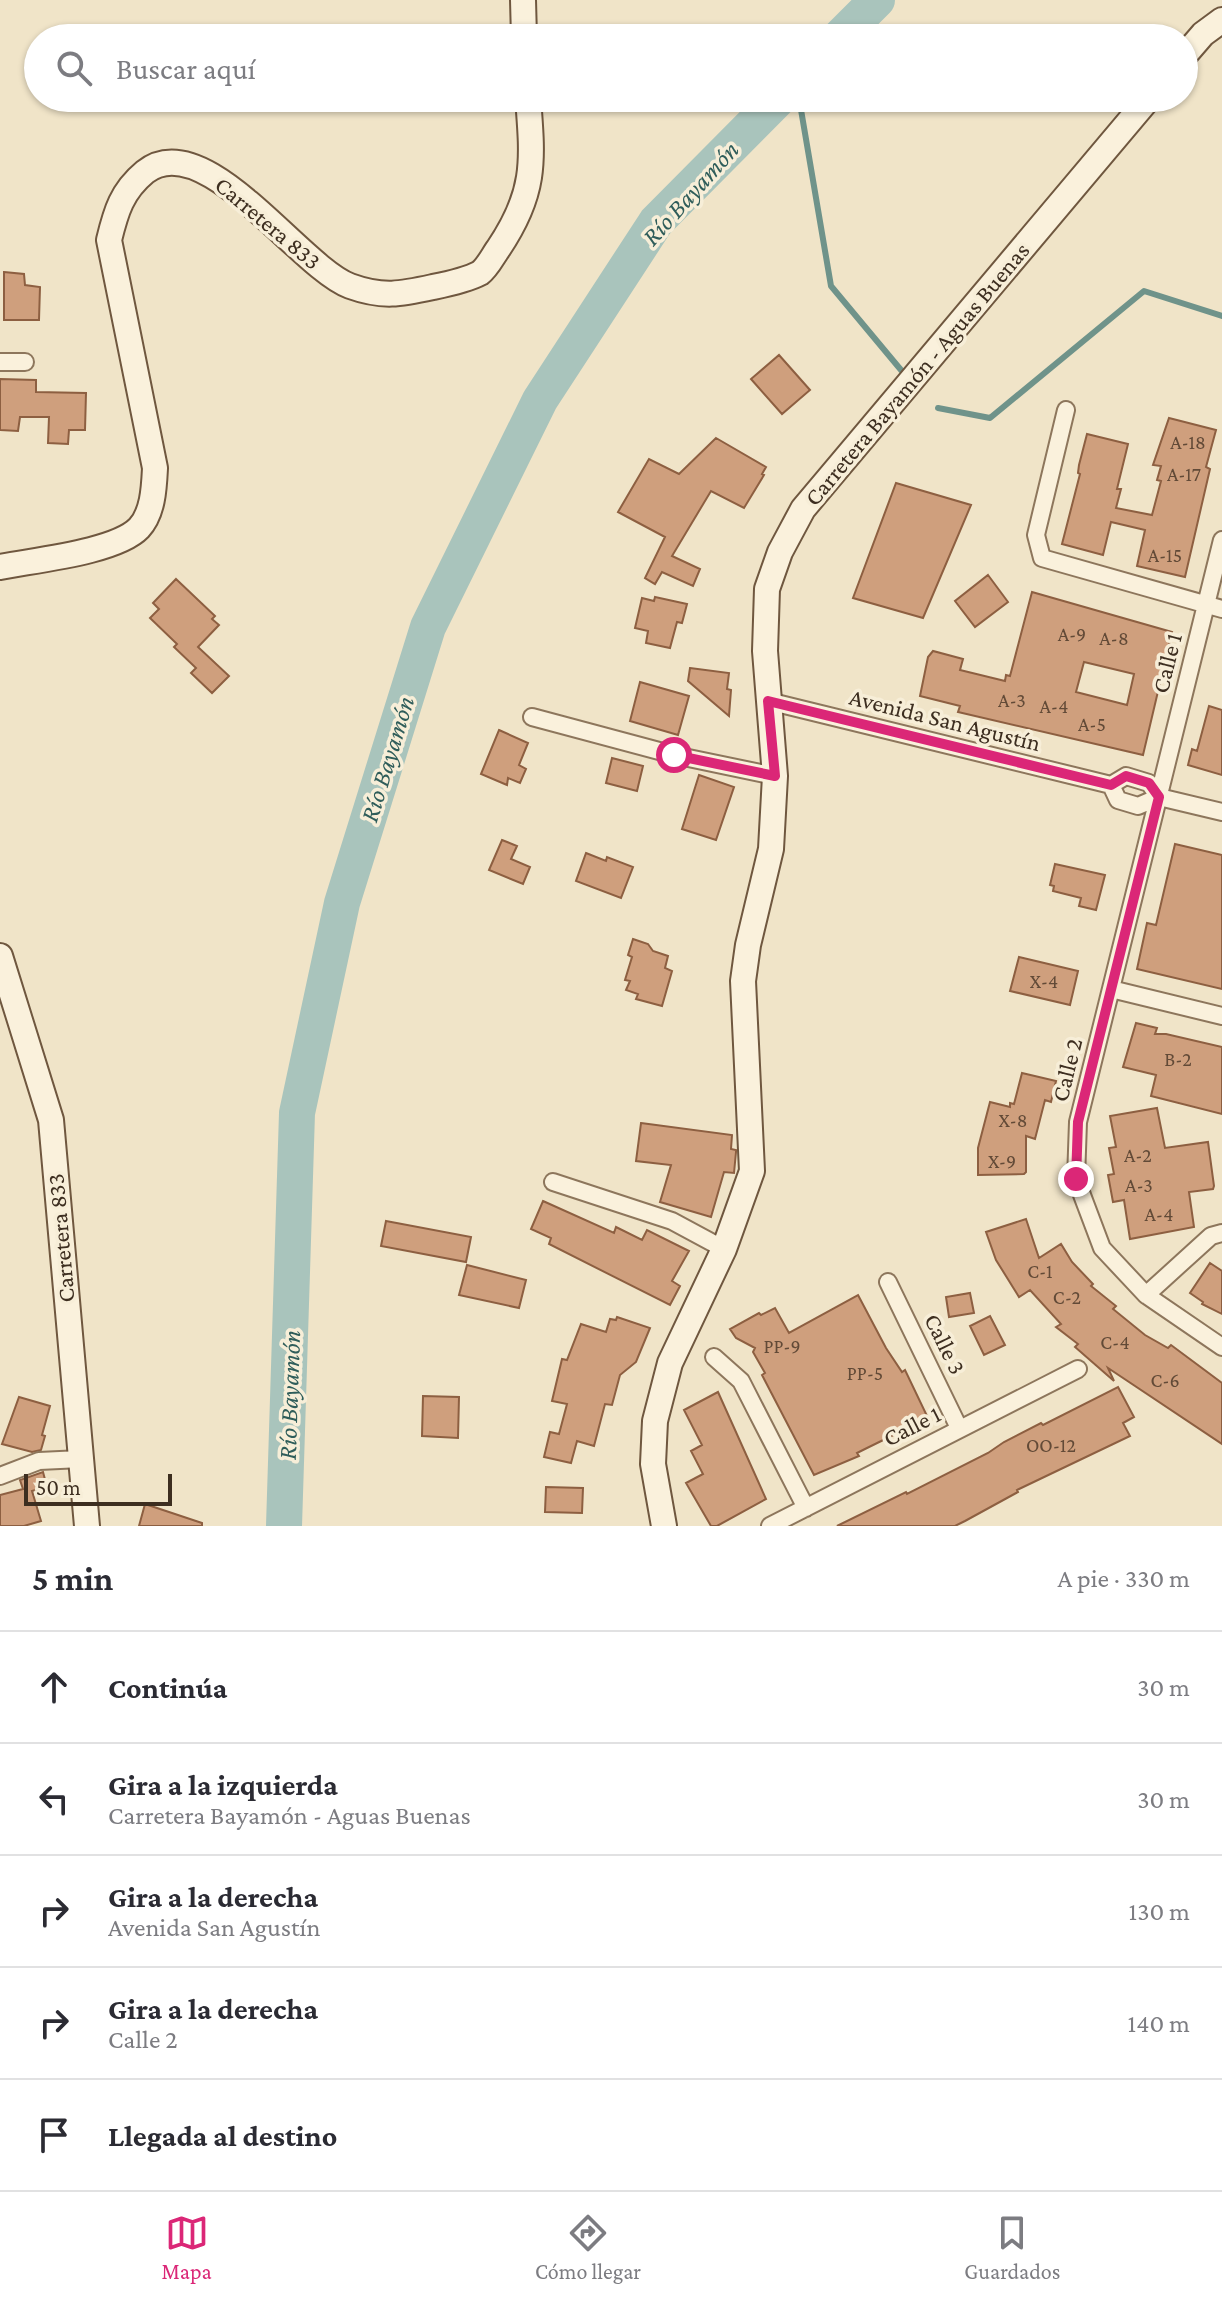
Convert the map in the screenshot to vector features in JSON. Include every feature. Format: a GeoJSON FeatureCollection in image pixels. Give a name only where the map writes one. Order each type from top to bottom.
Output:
{"type":"FeatureCollection","features":[{"type":"Feature","properties":{"kind":"street"},"geometry":{"type":"LineString","coordinates":[[523,0],[524,24]]}},
{"type":"Feature","properties":{"kind":"street"},"geometry":{"type":"LineString","coordinates":[[1198,40],[1222,20]]}},
{"type":"Feature","properties":{"kind":"street","name":"Carretera 833"},"geometry":{"type":"LineString","coordinates":[[0,567],[116,544],[140,527],[154,497],[155,468],[109,240],[116,208],[129,186],[152,166],[181,162],[205,169],[302,248],[323,270],[349,285],[394,296],[446,285],[482,272],[522,208],[533,163],[529,112]]}},
{"type":"Feature","properties":{"kind":"street","name":"Carretera Bayamón - Aguas Buenas"},"geometry":{"type":"LineString","coordinates":[[664,1526],[653,1464],[655,1421],[670,1363],[724,1249],[752,1171],[743,981],[748,945],[771,849],[775,776],[765,651],[767,589],[780,552],[803,509],[1137,112]]}},
{"type":"Feature","properties":{"kind":"street"},"geometry":{"type":"LineString","coordinates":[[0,362],[25,362]]}},
{"type":"Feature","properties":{"kind":"street"},"geometry":{"type":"LineString","coordinates":[[1066,410],[1036,535],[1042,558],[1214,607]]}},
{"type":"Feature","properties":{"kind":"street","name":"Calle 1"},"geometry":{"type":"LineString","coordinates":[[1159,797],[1214,607],[1222,540]]}},
{"type":"Feature","properties":{"kind":"street","name":"Avenida San Agustín"},"geometry":{"type":"LineString","coordinates":[[768,701],[1111,785],[1126,776],[1149,783],[1159,797]]}},
{"type":"Feature","properties":{"kind":"street"},"geometry":{"type":"LineString","coordinates":[[532,717],[674,755],[775,776]]}},
{"type":"Feature","properties":{"kind":"street","name":"Avenida San Agustín"},"geometry":{"type":"LineString","coordinates":[[1111,785],[1118,800],[1138,806],[1159,797],[1222,812]]}},
{"type":"Feature","properties":{"kind":"street","name":"Calle 2"},"geometry":{"type":"LineString","coordinates":[[1159,797],[1078,1122],[1076,1179],[1102,1248],[1146,1295],[1222,1347]]}},
{"type":"Feature","properties":{"kind":"street","name":"Carretera 833"},"geometry":{"type":"LineString","coordinates":[[0,956],[51,1120],[87,1526]]}},
{"type":"Feature","properties":{"kind":"street"},"geometry":{"type":"LineString","coordinates":[[1111,989],[1222,1016]]}},
{"type":"Feature","properties":{"kind":"street"},"geometry":{"type":"LineString","coordinates":[[553,1182],[672,1221],[724,1249]]}},
{"type":"Feature","properties":{"kind":"street"},"geometry":{"type":"LineString","coordinates":[[1146,1295],[1211,1236],[1222,1233]]}},
{"type":"Feature","properties":{"kind":"street","name":"Calle 3"},"geometry":{"type":"LineString","coordinates":[[888,1282],[959,1428]]}},
{"type":"Feature","properties":{"kind":"street"},"geometry":{"type":"LineString","coordinates":[[714,1357],[741,1381],[806,1508]]}},
{"type":"Feature","properties":{"kind":"street","name":"Calle 1"},"geometry":{"type":"LineString","coordinates":[[770,1526],[1078,1369]]}},
{"type":"Feature","properties":{"kind":"street"},"geometry":{"type":"LineString","coordinates":[[0,1476],[39,1461],[81,1459]]}},
{"type":"Feature","properties":{"kind":"building"},"geometry":{"type":"Polygon","coordinates":[[[4,272],[24,274],[25,285],[40,287],[39,320],[4,320],[4,272]]]}},
{"type":"Feature","properties":{"kind":"building"},"geometry":{"type":"Polygon","coordinates":[[[779,355],[810,390],[782,414],[751,379],[779,355]]]}},
{"type":"Feature","properties":{"kind":"building"},"geometry":{"type":"Polygon","coordinates":[[[0,379],[36,380],[36,392],[86,393],[85,430],[69,430],[68,444],[48,443],[49,417],[20,417],[18,431],[0,430],[0,379]]]}},
{"type":"Feature","properties":{"kind":"building"},"geometry":{"type":"Polygon","coordinates":[[[1169,418],[1216,430],[1185,577],[1137,566],[1145,530],[1111,522],[1103,555],[1062,544],[1087,434],[1128,444],[1117,489],[1121,489],[1116,508],[1152,515],[1161,481],[1157,480],[1161,466],[1153,465],[1169,418]]]}},
{"type":"Feature","properties":{"kind":"building"},"geometry":{"type":"Polygon","coordinates":[[[716,438],[766,467],[764,475],[744,508],[711,491],[672,556],[700,569],[693,586],[662,572],[655,584],[645,578],[665,537],[618,512],[649,459],[679,474],[716,438]]]}},
{"type":"Feature","properties":{"kind":"building"},"geometry":{"type":"Polygon","coordinates":[[[896,483],[971,505],[923,618],[853,598],[896,483]]]}},
{"type":"Feature","properties":{"kind":"building"},"geometry":{"type":"Polygon","coordinates":[[[988,575],[1008,602],[975,627],[955,601],[988,575]]]}},
{"type":"Feature","properties":{"kind":"building"},"geometry":{"type":"Polygon","coordinates":[[[176,579],[215,616],[212,619],[219,625],[198,647],[229,676],[212,693],[191,673],[196,668],[174,647],[177,644],[150,618],[159,609],[153,603],[176,579]]]}},
{"type":"Feature","properties":{"kind":"building"},"geometry":{"type":"Polygon","coordinates":[[[1032,592],[1172,632],[1143,755],[958,712],[960,706],[920,696],[928,657],[933,651],[963,659],[960,670],[1005,681],[1006,675],[1010,676],[1032,592]],[[1084,662],[1076,692],[1127,705],[1134,674],[1084,662]]]}},
{"type":"Feature","properties":{"kind":"building"},"geometry":{"type":"Polygon","coordinates":[[[655,597],[687,604],[682,623],[677,622],[670,648],[646,643],[648,631],[635,628],[642,598],[654,601],[655,597]]]}},
{"type":"Feature","properties":{"kind":"building"},"geometry":{"type":"Polygon","coordinates":[[[690,668],[729,673],[729,716],[688,681],[690,668]]]}},
{"type":"Feature","properties":{"kind":"building"},"geometry":{"type":"Polygon","coordinates":[[[640,682],[689,696],[678,735],[630,721],[640,682]]]}},
{"type":"Feature","properties":{"kind":"building"},"geometry":{"type":"Polygon","coordinates":[[[1209,706],[1222,710],[1222,775],[1188,765],[1192,749],[1197,751],[1209,706]]]}},
{"type":"Feature","properties":{"kind":"building"},"geometry":{"type":"Polygon","coordinates":[[[499,730],[528,743],[519,765],[526,769],[520,783],[508,778],[507,785],[481,774],[499,730]]]}},
{"type":"Feature","properties":{"kind":"building"},"geometry":{"type":"Polygon","coordinates":[[[612,758],[643,766],[637,791],[606,783],[612,758]]]}},
{"type":"Feature","properties":{"kind":"building"},"geometry":{"type":"Polygon","coordinates":[[[699,775],[734,787],[716,840],[682,829],[699,775]]]}},
{"type":"Feature","properties":{"kind":"building"},"geometry":{"type":"Polygon","coordinates":[[[502,840],[517,846],[511,859],[530,867],[523,884],[489,870],[502,840]]]}},
{"type":"Feature","properties":{"kind":"building"},"geometry":{"type":"Polygon","coordinates":[[[1175,844],[1222,855],[1222,989],[1137,969],[1147,923],[1156,925],[1175,844]]]}},
{"type":"Feature","properties":{"kind":"building"},"geometry":{"type":"Polygon","coordinates":[[[586,853],[633,867],[621,898],[576,881],[586,853]]]}},
{"type":"Feature","properties":{"kind":"building"},"geometry":{"type":"Polygon","coordinates":[[[1055,864],[1105,875],[1096,910],[1079,906],[1081,898],[1053,891],[1054,886],[1050,885],[1055,864]]]}},
{"type":"Feature","properties":{"kind":"building"},"geometry":{"type":"Polygon","coordinates":[[[633,939],[668,956],[665,968],[672,971],[662,1006],[636,999],[638,994],[626,990],[630,981],[625,980],[632,957],[628,955],[633,939]]]}},
{"type":"Feature","properties":{"kind":"building"},"geometry":{"type":"Polygon","coordinates":[[[1019,957],[1078,971],[1070,1005],[1010,991],[1019,957]]]}},
{"type":"Feature","properties":{"kind":"building"},"geometry":{"type":"Polygon","coordinates":[[[1136,1023],[1157,1028],[1155,1034],[1222,1047],[1222,1114],[1151,1096],[1156,1075],[1123,1067],[1136,1023]]]}},
{"type":"Feature","properties":{"kind":"building"},"geometry":{"type":"Polygon","coordinates":[[[1022,1073],[1056,1081],[1051,1102],[1045,1100],[1035,1139],[1026,1136],[1026,1172],[978,1175],[978,1148],[990,1102],[1010,1107],[1010,1103],[1014,1104],[1022,1073]]]}},
{"type":"Feature","properties":{"kind":"building"},"geometry":{"type":"Polygon","coordinates":[[[1157,1108],[1165,1148],[1208,1142],[1214,1186],[1213,1189],[1189,1192],[1194,1227],[1130,1239],[1124,1200],[1113,1202],[1108,1175],[1114,1174],[1109,1148],[1116,1147],[1110,1116],[1157,1108]]]}},
{"type":"Feature","properties":{"kind":"building"},"geometry":{"type":"Polygon","coordinates":[[[641,1123],[732,1135],[731,1149],[736,1150],[734,1173],[724,1172],[711,1217],[660,1202],[671,1165],[636,1161],[641,1123]]]}},
{"type":"Feature","properties":{"kind":"building"},"geometry":{"type":"Polygon","coordinates":[[[543,1201],[614,1233],[616,1227],[642,1240],[647,1230],[689,1251],[672,1281],[680,1286],[670,1305],[549,1244],[551,1238],[531,1229],[543,1201]]]}},
{"type":"Feature","properties":{"kind":"building"},"geometry":{"type":"Polygon","coordinates":[[[1026,1219],[1039,1258],[1061,1244],[1072,1262],[1093,1284],[1091,1286],[1116,1306],[1113,1309],[1145,1335],[1168,1348],[1171,1345],[1222,1383],[1222,1444],[1108,1368],[1114,1381],[1075,1347],[1078,1344],[1056,1327],[1061,1324],[1030,1290],[1019,1297],[996,1260],[986,1232],[1026,1219]]]}},
{"type":"Feature","properties":{"kind":"building"},"geometry":{"type":"Polygon","coordinates":[[[386,1221],[471,1237],[466,1262],[381,1246],[386,1221]]]}},
{"type":"Feature","properties":{"kind":"building"},"geometry":{"type":"Polygon","coordinates":[[[1210,1263],[1222,1271],[1222,1314],[1202,1304],[1190,1293],[1210,1263]]]}},
{"type":"Feature","properties":{"kind":"building"},"geometry":{"type":"Polygon","coordinates":[[[467,1265],[526,1280],[519,1308],[459,1295],[467,1265]]]}},
{"type":"Feature","properties":{"kind":"building"},"geometry":{"type":"Polygon","coordinates":[[[970,1293],[974,1313],[949,1317],[946,1297],[970,1293]]]}},
{"type":"Feature","properties":{"kind":"building"},"geometry":{"type":"Polygon","coordinates":[[[858,1295],[886,1348],[902,1372],[905,1370],[928,1418],[857,1453],[859,1456],[814,1475],[762,1375],[765,1373],[753,1352],[755,1348],[736,1338],[730,1329],[775,1308],[789,1333],[858,1295]]]}},
{"type":"Feature","properties":{"kind":"building"},"geometry":{"type":"Polygon","coordinates":[[[990,1316],[1005,1345],[984,1355],[970,1326],[990,1316]]]}},
{"type":"Feature","properties":{"kind":"building"},"geometry":{"type":"Polygon","coordinates":[[[617,1317],[650,1328],[636,1362],[620,1375],[612,1405],[605,1404],[594,1446],[577,1441],[571,1463],[544,1457],[550,1432],[559,1434],[567,1404],[552,1401],[562,1359],[567,1360],[581,1324],[606,1332],[610,1319],[616,1320],[617,1317]]]}},
{"type":"Feature","properties":{"kind":"building"},"geometry":{"type":"Polygon","coordinates":[[[1118,1387],[1134,1417],[1123,1423],[1130,1436],[1017,1490],[955,1526],[837,1526],[907,1494],[1041,1423],[1043,1425],[1118,1387]]]}},
{"type":"Feature","properties":{"kind":"building"},"geometry":{"type":"Polygon","coordinates":[[[718,1392],[766,1499],[717,1526],[711,1526],[686,1483],[703,1474],[691,1451],[702,1445],[684,1410],[718,1392]]]}},
{"type":"Feature","properties":{"kind":"building"},"geometry":{"type":"Polygon","coordinates":[[[423,1396],[459,1397],[458,1438],[422,1436],[423,1396]]]}},
{"type":"Feature","properties":{"kind":"building"},"geometry":{"type":"Polygon","coordinates":[[[19,1397],[50,1406],[41,1450],[32,1452],[2,1444],[19,1397]]]}},
{"type":"Feature","properties":{"kind":"building"},"geometry":{"type":"Polygon","coordinates":[[[43,1472],[47,1487],[32,1491],[41,1521],[24,1526],[0,1526],[0,1495],[23,1489],[20,1480],[43,1472]]]}},
{"type":"Feature","properties":{"kind":"building"},"geometry":{"type":"Polygon","coordinates":[[[546,1487],[583,1488],[582,1513],[545,1512],[546,1487]]]}},
{"type":"Feature","properties":{"kind":"building"},"geometry":{"type":"Polygon","coordinates":[[[145,1504],[202,1523],[202,1526],[139,1526],[145,1504]]]}},
{"type":"Feature","properties":{"kind":"waterway","name":"Río Bayamón"},"geometry":{"type":"LineString","coordinates":[[853,24],[877,0]]}},
{"type":"Feature","properties":{"kind":"waterway","name":"Río Bayamón"},"geometry":{"type":"LineString","coordinates":[[284,1526],[297,1113],[342,903],[428,627],[540,400],[656,222],[765,112]]}},
{"type":"Feature","properties":{"kind":"waterway"},"geometry":{"type":"LineString","coordinates":[[801,112],[831,286],[901,370]]}},
{"type":"Feature","properties":{"kind":"waterway"},"geometry":{"type":"LineString","coordinates":[[938,408],[990,418],[1144,291],[1222,316]]}},
{"type":"Feature","properties":{"kind":"route"},"geometry":{"type":"LineString","coordinates":[[674,755],[775,776],[768,701],[1111,785],[1126,776],[1149,783],[1159,797],[1078,1122],[1076,1179]]}}]}
